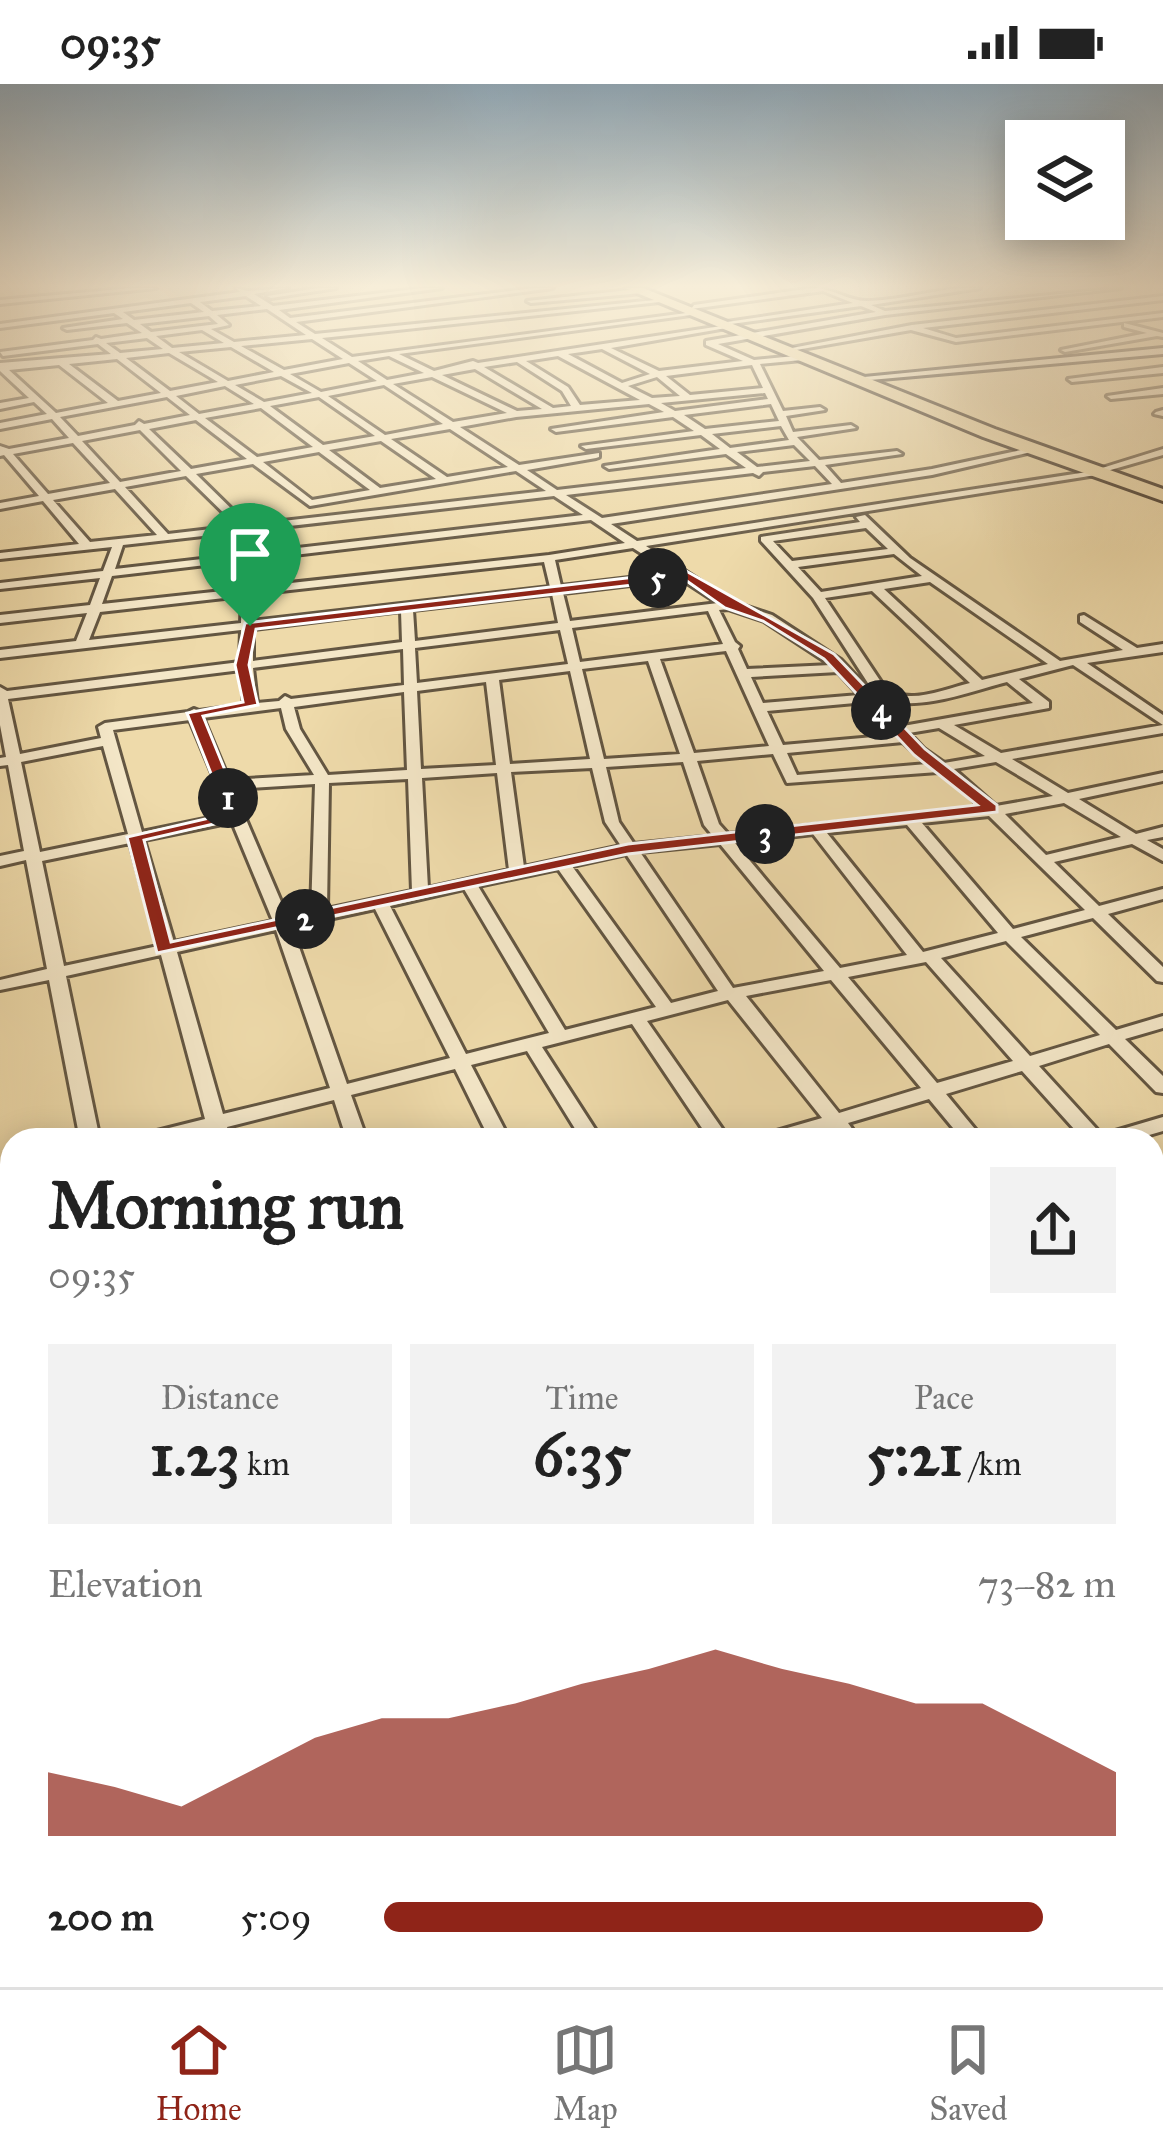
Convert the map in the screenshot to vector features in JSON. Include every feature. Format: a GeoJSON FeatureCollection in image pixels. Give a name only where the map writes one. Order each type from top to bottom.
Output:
{"type":"FeatureCollection","features":[{"type":"Feature","properties":{"kind":"highway"},"geometry":{"type":"LineString","coordinates":[[857,377],[1035,450],[1163,491]]}},
{"type":"Feature","properties":{"kind":"highway"},"geometry":{"type":"LineString","coordinates":[[869,377],[1101,470]]}},
{"type":"Feature","properties":{"kind":"street"},"geometry":{"type":"LineString","coordinates":[[10,377],[55,416],[166,538]]}},
{"type":"Feature","properties":{"kind":"street"},"geometry":{"type":"LineString","coordinates":[[81,377],[142,427],[247,530]]}},
{"type":"Feature","properties":{"kind":"street"},"geometry":{"type":"LineString","coordinates":[[145,377],[310,503],[513,465],[596,455]]}},
{"type":"Feature","properties":{"kind":"street"},"geometry":{"type":"LineString","coordinates":[[215,377],[263,405],[379,492]]}},
{"type":"Feature","properties":{"kind":"street"},"geometry":{"type":"LineString","coordinates":[[0,426],[254,377]]}},
{"type":"Feature","properties":{"kind":"street"},"geometry":{"type":"LineString","coordinates":[[289,377],[387,437],[443,479]]}},
{"type":"Feature","properties":{"kind":"street"},"geometry":{"type":"LineString","coordinates":[[376,377],[730,605],[768,618],[842,668],[903,735],[992,808],[1092,912],[1163,977]]}},
{"type":"Feature","properties":{"kind":"street"},"geometry":{"type":"LineString","coordinates":[[2,450],[421,377]]}},
{"type":"Feature","properties":{"kind":"street"},"geometry":{"type":"LineString","coordinates":[[443,377],[586,446],[656,511]]}},
{"type":"Feature","properties":{"kind":"street"},"geometry":{"type":"LineString","coordinates":[[494,377],[552,411]]}},
{"type":"Feature","properties":{"kind":"street"},"geometry":{"type":"LineString","coordinates":[[546,377],[561,386],[577,408]]}},
{"type":"Feature","properties":{"kind":"street"},"geometry":{"type":"LineString","coordinates":[[603,377],[704,433],[782,493]]}},
{"type":"Feature","properties":{"kind":"street"},"geometry":{"type":"LineString","coordinates":[[620,386],[649,377]]}},
{"type":"Feature","properties":{"kind":"street"},"geometry":{"type":"LineString","coordinates":[[662,377],[686,395]]}},
{"type":"Feature","properties":{"kind":"street"},"geometry":{"type":"LineString","coordinates":[[762,377],[794,438],[840,487]]}},
{"type":"Feature","properties":{"kind":"street"},"geometry":{"type":"LineString","coordinates":[[1072,379],[1100,377]]}},
{"type":"Feature","properties":{"kind":"street"},"geometry":{"type":"LineString","coordinates":[[0,386],[16,383]]}},
{"type":"Feature","properties":{"kind":"street"},"geometry":{"type":"LineString","coordinates":[[1112,396],[1163,391]]}},
{"type":"Feature","properties":{"kind":"street"},"geometry":{"type":"LineString","coordinates":[[0,506],[523,414],[686,395],[772,396]]}},
{"type":"Feature","properties":{"kind":"street"},"geometry":{"type":"LineString","coordinates":[[556,430],[676,415],[772,396]]}},
{"type":"Feature","properties":{"kind":"street"},"geometry":{"type":"LineString","coordinates":[[0,406],[38,399]]}},
{"type":"Feature","properties":{"kind":"street"},"geometry":{"type":"LineString","coordinates":[[586,446],[704,433],[820,410]]}},
{"type":"Feature","properties":{"kind":"street"},"geometry":{"type":"LineString","coordinates":[[609,466],[729,452],[851,428]]}},
{"type":"Feature","properties":{"kind":"street"},"geometry":{"type":"LineString","coordinates":[[2,450],[86,545]]}},
{"type":"Feature","properties":{"kind":"street"},"geometry":{"type":"LineString","coordinates":[[0,586],[840,487],[1035,450]]}},
{"type":"Feature","properties":{"kind":"street"},"geometry":{"type":"LineString","coordinates":[[0,619],[549,557],[856,512],[1101,470],[1163,452]]}},
{"type":"Feature","properties":{"kind":"street"},"geometry":{"type":"LineString","coordinates":[[0,556],[897,454]]}},
{"type":"Feature","properties":{"kind":"street"},"geometry":{"type":"LineString","coordinates":[[401,488],[404,540]]}},
{"type":"Feature","properties":{"kind":"street"},"geometry":{"type":"LineString","coordinates":[[856,512],[895,551],[1058,665]]}},
{"type":"Feature","properties":{"kind":"street"},"geometry":{"type":"LineString","coordinates":[[868,524],[765,539],[818,596],[875,685],[891,699],[916,700],[1075,661],[1163,648]]}},
{"type":"Feature","properties":{"kind":"street"},"geometry":{"type":"LineString","coordinates":[[261,557],[262,528]]}},
{"type":"Feature","properties":{"kind":"street"},"geometry":{"type":"LineString","coordinates":[[81,646],[119,542]]}},
{"type":"Feature","properties":{"kind":"street"},"geometry":{"type":"LineString","coordinates":[[791,565],[895,551]]}},
{"type":"Feature","properties":{"kind":"street"},"geometry":{"type":"LineString","coordinates":[[549,557],[600,763],[605,803],[628,849],[732,994],[841,1128]]}},
{"type":"Feature","properties":{"kind":"street"},"geometry":{"type":"LineString","coordinates":[[245,559],[250,626],[242,665],[251,705]]}},
{"type":"Feature","properties":{"kind":"street"},"geometry":{"type":"LineString","coordinates":[[409,573],[419,896]]}},
{"type":"Feature","properties":{"kind":"street"},"geometry":{"type":"LineString","coordinates":[[0,654],[686,575]]}},
{"type":"Feature","properties":{"kind":"street"},"geometry":{"type":"LineString","coordinates":[[818,596],[931,578]]}},
{"type":"Feature","properties":{"kind":"street"},"geometry":{"type":"LineString","coordinates":[[876,588],[980,684]]}},
{"type":"Feature","properties":{"kind":"street"},"geometry":{"type":"LineString","coordinates":[[88,1128],[33,856],[7,761],[0,694],[730,605]]}},
{"type":"Feature","properties":{"kind":"street"},"geometry":{"type":"LineString","coordinates":[[712,607],[792,780],[944,767],[1163,725]]}},
{"type":"Feature","properties":{"kind":"street"},"geometry":{"type":"LineString","coordinates":[[1084,619],[1136,652]]}},
{"type":"Feature","properties":{"kind":"street"},"geometry":{"type":"LineString","coordinates":[[218,1128],[104,729],[285,700],[734,646]]}},
{"type":"Feature","properties":{"kind":"street"},"geometry":{"type":"LineString","coordinates":[[653,656],[707,816],[830,973],[964,1128]]}},
{"type":"Feature","properties":{"kind":"street"},"geometry":{"type":"LineString","coordinates":[[1075,661],[1163,725]]}},
{"type":"Feature","properties":{"kind":"street"},"geometry":{"type":"LineString","coordinates":[[745,673],[842,668]]}},
{"type":"Feature","properties":{"kind":"street"},"geometry":{"type":"LineString","coordinates":[[492,675],[517,874]]}},
{"type":"Feature","properties":{"kind":"street"},"geometry":{"type":"LineString","coordinates":[[223,784],[780,750],[903,735],[1044,705],[1009,677]]}},
{"type":"Feature","properties":{"kind":"street"},"geometry":{"type":"LineString","coordinates":[[762,707],[870,698]]}},
{"type":"Feature","properties":{"kind":"street"},"geometry":{"type":"LineString","coordinates":[[285,700],[293,729],[322,777],[319,916]]}},
{"type":"Feature","properties":{"kind":"street"},"geometry":{"type":"LineString","coordinates":[[194,713],[282,923],[352,1128]]}},
{"type":"Feature","properties":{"kind":"street"},"geometry":{"type":"LineString","coordinates":[[944,725],[1163,856]]}},
{"type":"Feature","properties":{"kind":"street"},"geometry":{"type":"LineString","coordinates":[[7,761],[106,741]]}},
{"type":"Feature","properties":{"kind":"street"},"geometry":{"type":"LineString","coordinates":[[0,985],[628,849],[911,820],[1067,798],[1163,777]]}},
{"type":"Feature","properties":{"kind":"street"},"geometry":{"type":"LineString","coordinates":[[0,861],[236,817]]}},
{"type":"Feature","properties":{"kind":"street"},"geometry":{"type":"LineString","coordinates":[[911,820],[1010,936],[1163,1088]]}},
{"type":"Feature","properties":{"kind":"street"},"geometry":{"type":"LineString","coordinates":[[817,830],[923,956],[1084,1128]]}},
{"type":"Feature","properties":{"kind":"street"},"geometry":{"type":"LineString","coordinates":[[1043,860],[1163,832]]}},
{"type":"Feature","properties":{"kind":"street"},"geometry":{"type":"LineString","coordinates":[[562,863],[668,1011]]}},
{"type":"Feature","properties":{"kind":"street"},"geometry":{"type":"LineString","coordinates":[[470,884],[562,1038]]}},
{"type":"Feature","properties":{"kind":"street"},"geometry":{"type":"LineString","coordinates":[[229,1128],[339,1094],[732,994],[923,956],[1160,899]]}},
{"type":"Feature","properties":{"kind":"street"},"geometry":{"type":"LineString","coordinates":[[381,904],[494,1128]]}},
{"type":"Feature","properties":{"kind":"street"},"geometry":{"type":"LineString","coordinates":[[637,1019],[712,1128]]}},
{"type":"Feature","properties":{"kind":"street"},"geometry":{"type":"LineString","coordinates":[[809,1128],[1112,1034],[1160,1026]]}},
{"type":"Feature","properties":{"kind":"street"},"geometry":{"type":"LineString","coordinates":[[532,1045],[584,1128]]}},
{"type":"Feature","properties":{"kind":"route"},"geometry":{"type":"LineString","coordinates":[[686,575],[730,605],[768,618],[829,656],[919,752],[992,808],[628,849],[164,950],[135,837],[236,817],[194,713],[251,705],[242,665],[250,626],[686,575]]}}]}
